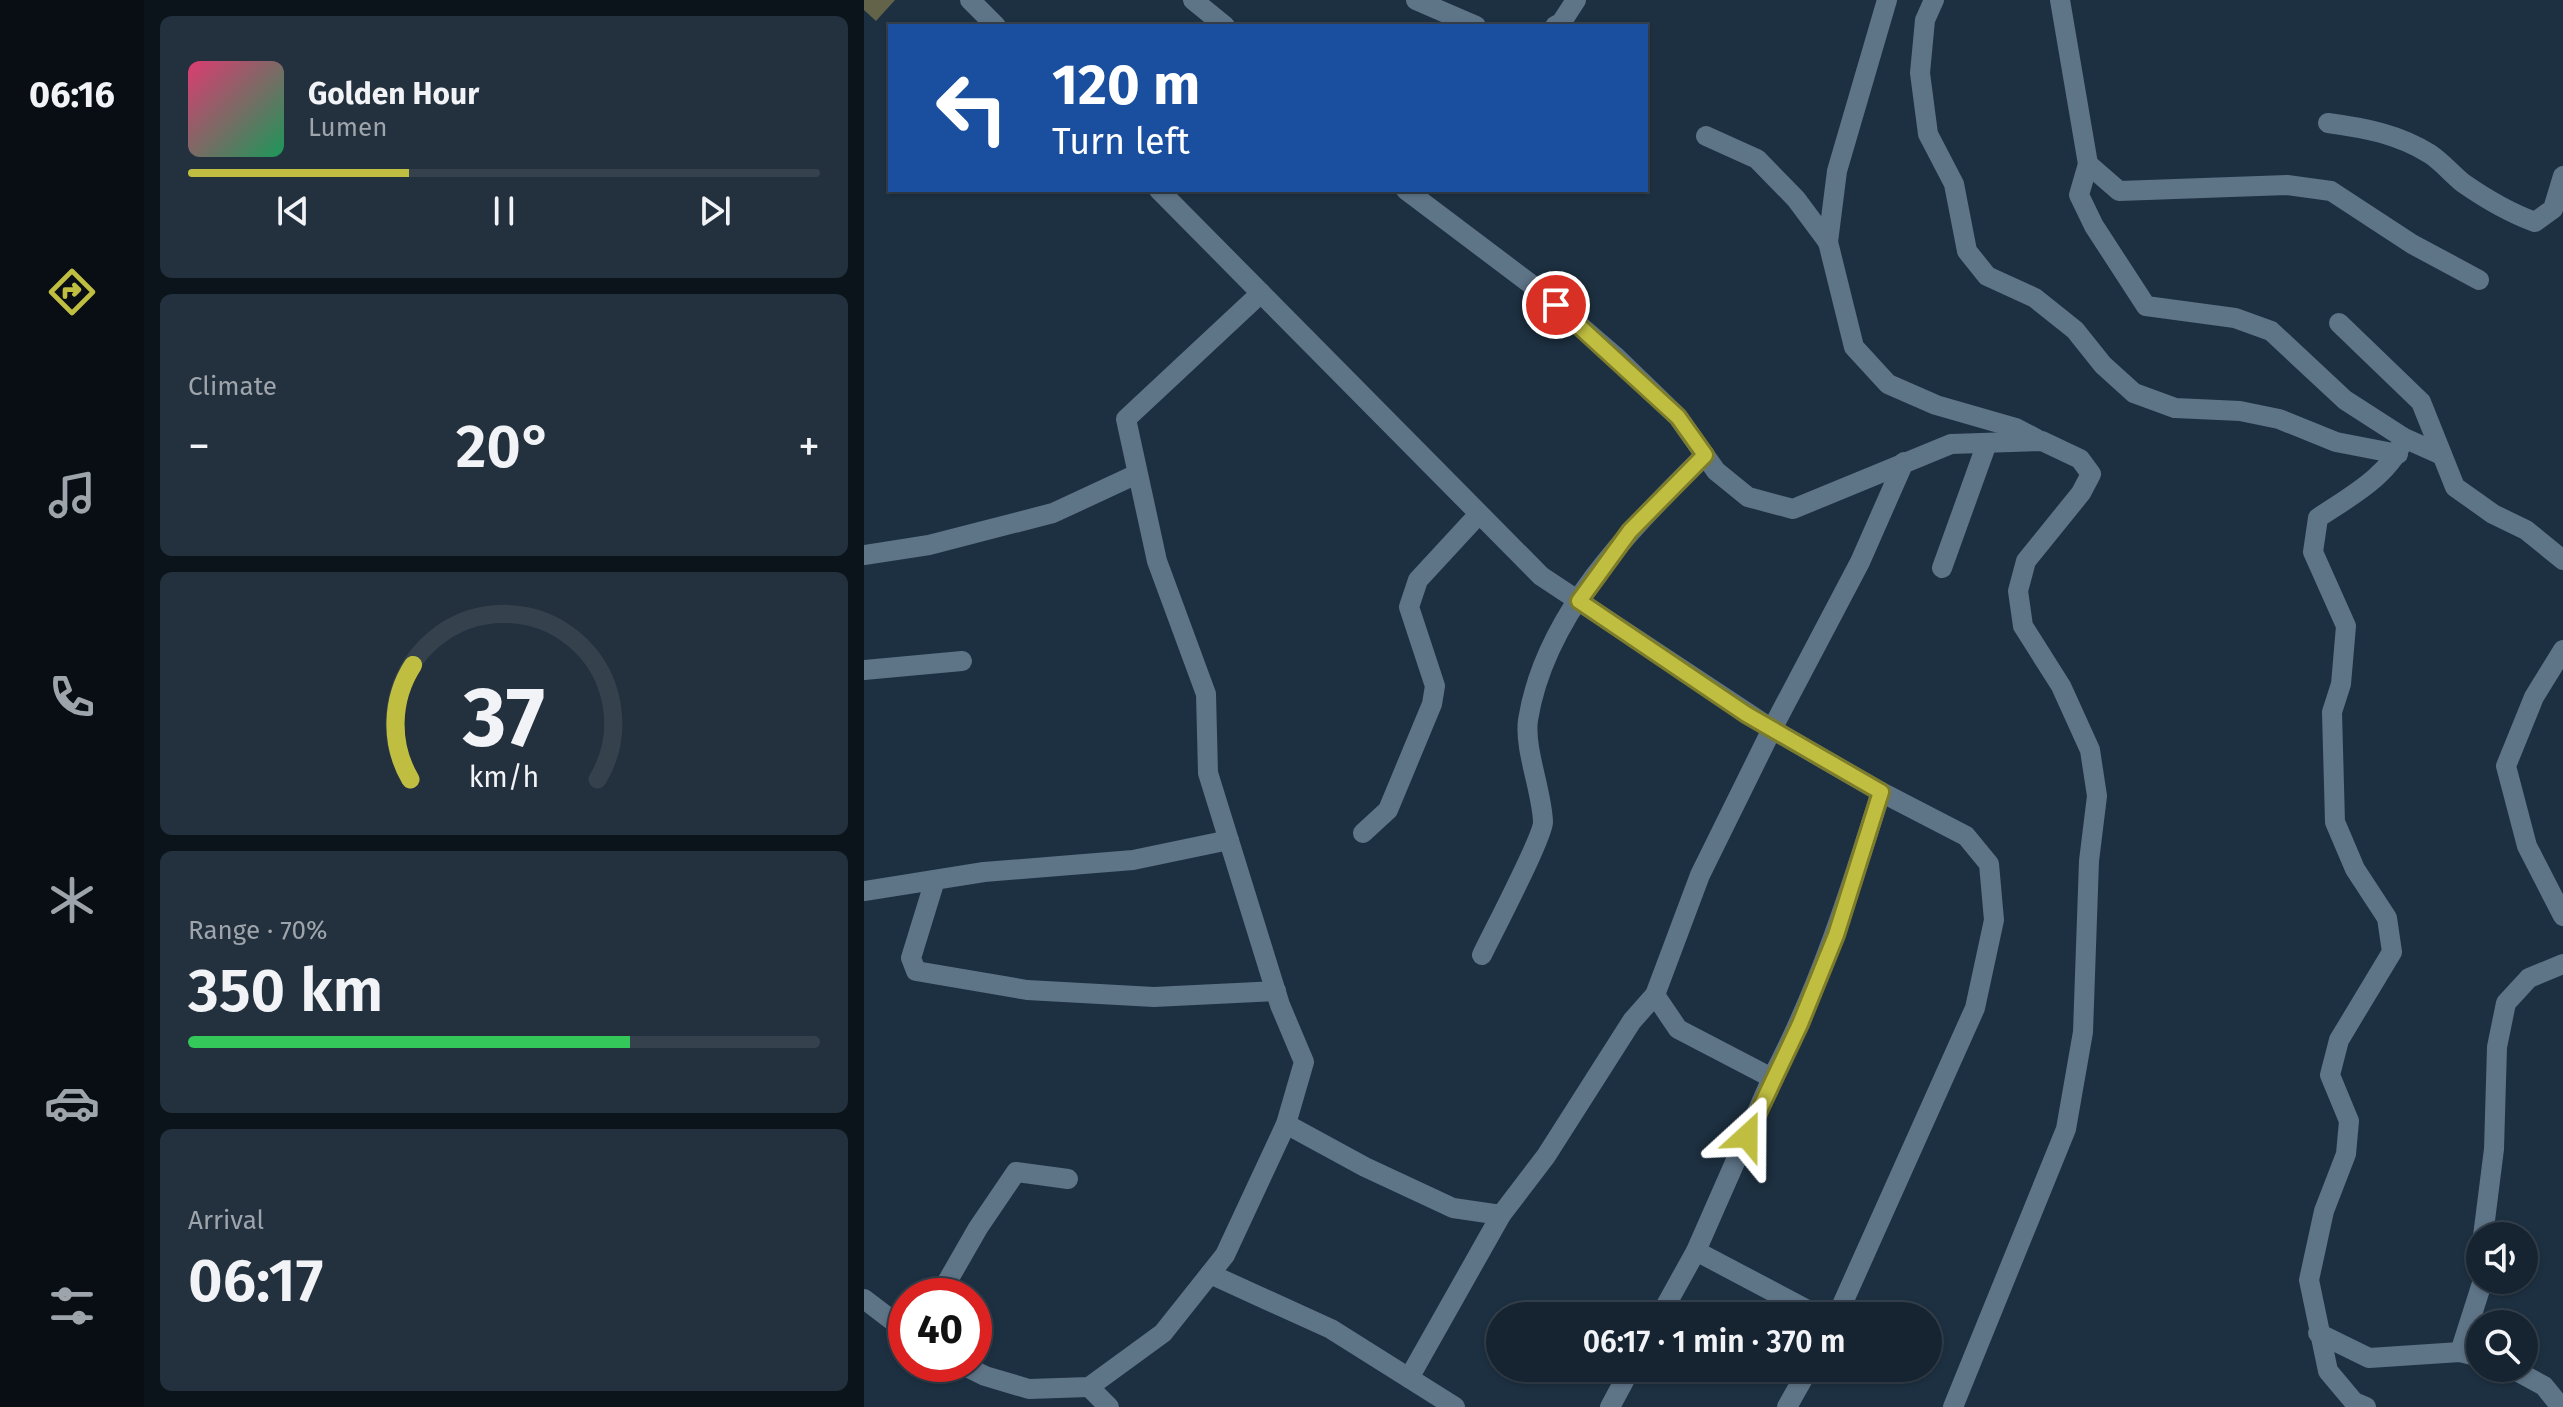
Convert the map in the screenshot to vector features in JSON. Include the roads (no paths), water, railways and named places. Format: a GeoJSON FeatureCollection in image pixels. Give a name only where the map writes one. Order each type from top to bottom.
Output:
{"type":"FeatureCollection","features":[{"type":"Feature","properties":{"kind":"street"},"geometry":{"type":"LineString","coordinates":[[970,0],[994,24]]}},
{"type":"Feature","properties":{"kind":"street"},"geometry":{"type":"LineString","coordinates":[[1193,0],[1223,24]]}},
{"type":"Feature","properties":{"kind":"street"},"geometry":{"type":"LineString","coordinates":[[1416,0],[1471,24]]}},
{"type":"Feature","properties":{"kind":"street"},"geometry":{"type":"LineString","coordinates":[[1559,24],[1576,0]]}},
{"type":"Feature","properties":{"kind":"street"},"geometry":{"type":"LineString","coordinates":[[1887,0],[1837,171],[1828,242],[1854,347],[1888,384],[1936,405],[2016,428],[2080,459],[2091,474],[2081,493],[2026,561],[2018,591],[2023,626],[2061,686],[2090,750],[2097,796],[2089,861],[2083,1032],[2066,1129],[1953,1407]]}},
{"type":"Feature","properties":{"kind":"street"},"geometry":{"type":"LineString","coordinates":[[1934,0],[1925,20],[1920,73],[1928,134],[1954,184],[1967,251],[1987,276],[2035,298],[2075,330],[2103,365],[2134,393],[2175,408],[2240,411],[2279,419],[2336,442],[2401,446],[2442,455]]}},
{"type":"Feature","properties":{"kind":"street"},"geometry":{"type":"LineString","coordinates":[[2060,0],[2088,164],[2079,195],[2094,226],[2146,306],[2235,318],[2271,331],[2345,400],[2401,446]]}},
{"type":"Feature","properties":{"kind":"street"},"geometry":{"type":"LineString","coordinates":[[2328,123],[2370,129],[2400,138],[2432,155],[2463,183],[2512,214],[2535,222],[2553,209],[2563,176]]}},
{"type":"Feature","properties":{"kind":"street"},"geometry":{"type":"LineString","coordinates":[[1706,136],[1757,159],[1796,199],[1828,242]]}},
{"type":"Feature","properties":{"kind":"street"},"geometry":{"type":"LineString","coordinates":[[2088,164],[2119,191],[2287,185],[2331,191],[2412,244],[2479,280]]}},
{"type":"Feature","properties":{"kind":"street"},"geometry":{"type":"LineString","coordinates":[[1161,192],[1541,576],[1772,729],[1881,792],[1966,836],[1989,864],[1994,920],[1975,1008],[1843,1302]]}},
{"type":"Feature","properties":{"kind":"street"},"geometry":{"type":"LineString","coordinates":[[1409,192],[1536,288],[1615,356],[1678,417],[1716,471],[1748,497],[1793,509],[1951,444],[2042,441]]}},
{"type":"Feature","properties":{"kind":"street"},"geometry":{"type":"LineString","coordinates":[[992,1378],[1029,1389],[1089,1387],[1163,1333],[1225,1255],[1286,1124],[1304,1062],[1276,991],[1208,773],[1206,694],[1157,561],[1126,419],[1261,293]]}},
{"type":"Feature","properties":{"kind":"street"},"geometry":{"type":"LineString","coordinates":[[2339,323],[2421,402],[2455,487],[2493,514],[2526,530],[2563,560]]}},
{"type":"Feature","properties":{"kind":"street"},"geometry":{"type":"LineString","coordinates":[[1942,568],[1987,443]]}},
{"type":"Feature","properties":{"kind":"street"},"geometry":{"type":"LineString","coordinates":[[2366,1407],[2354,1402],[2328,1371],[2309,1280],[2324,1211],[2346,1154],[2349,1121],[2330,1075],[2339,1040],[2392,952],[2387,918],[2355,869],[2335,822],[2332,712],[2341,684],[2346,626],[2313,552],[2318,518],[2368,483],[2401,446]]}},
{"type":"Feature","properties":{"kind":"street"},"geometry":{"type":"LineString","coordinates":[[1482,955],[1543,826],[1528,722],[1549,653],[1579,601],[1630,531],[1705,455]]}},
{"type":"Feature","properties":{"kind":"street"},"geometry":{"type":"LineString","coordinates":[[1409,1378],[1501,1215],[1546,1156],[1632,1021],[1655,995],[1700,875],[1860,562],[1904,462]]}},
{"type":"Feature","properties":{"kind":"street"},"geometry":{"type":"LineString","coordinates":[[864,555],[929,545],[1053,513],[1137,474]]}},
{"type":"Feature","properties":{"kind":"street"},"geometry":{"type":"LineString","coordinates":[[1363,833],[1388,810],[1432,704],[1435,686],[1409,607],[1418,580],[1479,514]]}},
{"type":"Feature","properties":{"kind":"street"},"geometry":{"type":"LineString","coordinates":[[2563,650],[2534,697],[2506,766],[2527,846],[2563,916]]}},
{"type":"Feature","properties":{"kind":"street"},"geometry":{"type":"LineString","coordinates":[[864,670],[962,661]]}},
{"type":"Feature","properties":{"kind":"street"},"geometry":{"type":"LineString","coordinates":[[1668,1302],[1696,1251],[1772,1078],[1800,1024],[1836,935],[1881,792]]}},
{"type":"Feature","properties":{"kind":"street"},"geometry":{"type":"LineString","coordinates":[[864,891],[935,880],[1133,860],[1229,840]]}},
{"type":"Feature","properties":{"kind":"street"},"geometry":{"type":"LineString","coordinates":[[935,880],[911,958],[916,971],[1027,990],[1154,997],[1276,991]]}},
{"type":"Feature","properties":{"kind":"street"},"geometry":{"type":"LineString","coordinates":[[2485,1222],[2494,1149],[2497,1047],[2506,1003],[2529,978],[2563,964]]}},
{"type":"Feature","properties":{"kind":"street"},"geometry":{"type":"LineString","coordinates":[[1655,995],[1678,1029],[1772,1078]]}},
{"type":"Feature","properties":{"kind":"street"},"geometry":{"type":"LineString","coordinates":[[1286,1124],[1453,1208],[1501,1215]]}},
{"type":"Feature","properties":{"kind":"street"},"geometry":{"type":"LineString","coordinates":[[949,1278],[1016,1172],[1068,1179]]}},
{"type":"Feature","properties":{"kind":"street"},"geometry":{"type":"LineString","coordinates":[[1696,1251],[1793,1302]]}},
{"type":"Feature","properties":{"kind":"street"},"geometry":{"type":"LineString","coordinates":[[1210,1274],[1331,1329],[1455,1407]]}},
{"type":"Feature","properties":{"kind":"street"},"geometry":{"type":"LineString","coordinates":[[864,1299],[888,1317]]}},
{"type":"Feature","properties":{"kind":"street"},"geometry":{"type":"LineString","coordinates":[[2318,1333],[2369,1358],[2466,1354]]}},
{"type":"Feature","properties":{"kind":"street"},"geometry":{"type":"LineString","coordinates":[[1610,1407],[1623,1382]]}},
{"type":"Feature","properties":{"kind":"street"},"geometry":{"type":"LineString","coordinates":[[1787,1407],[1801,1382]]}},
{"type":"Feature","properties":{"kind":"street"},"geometry":{"type":"LineString","coordinates":[[2537,1382],[2544,1386],[2561,1407]]}},
{"type":"Feature","properties":{"kind":"street"},"geometry":{"type":"LineString","coordinates":[[1089,1387],[1109,1407]]}}]}
